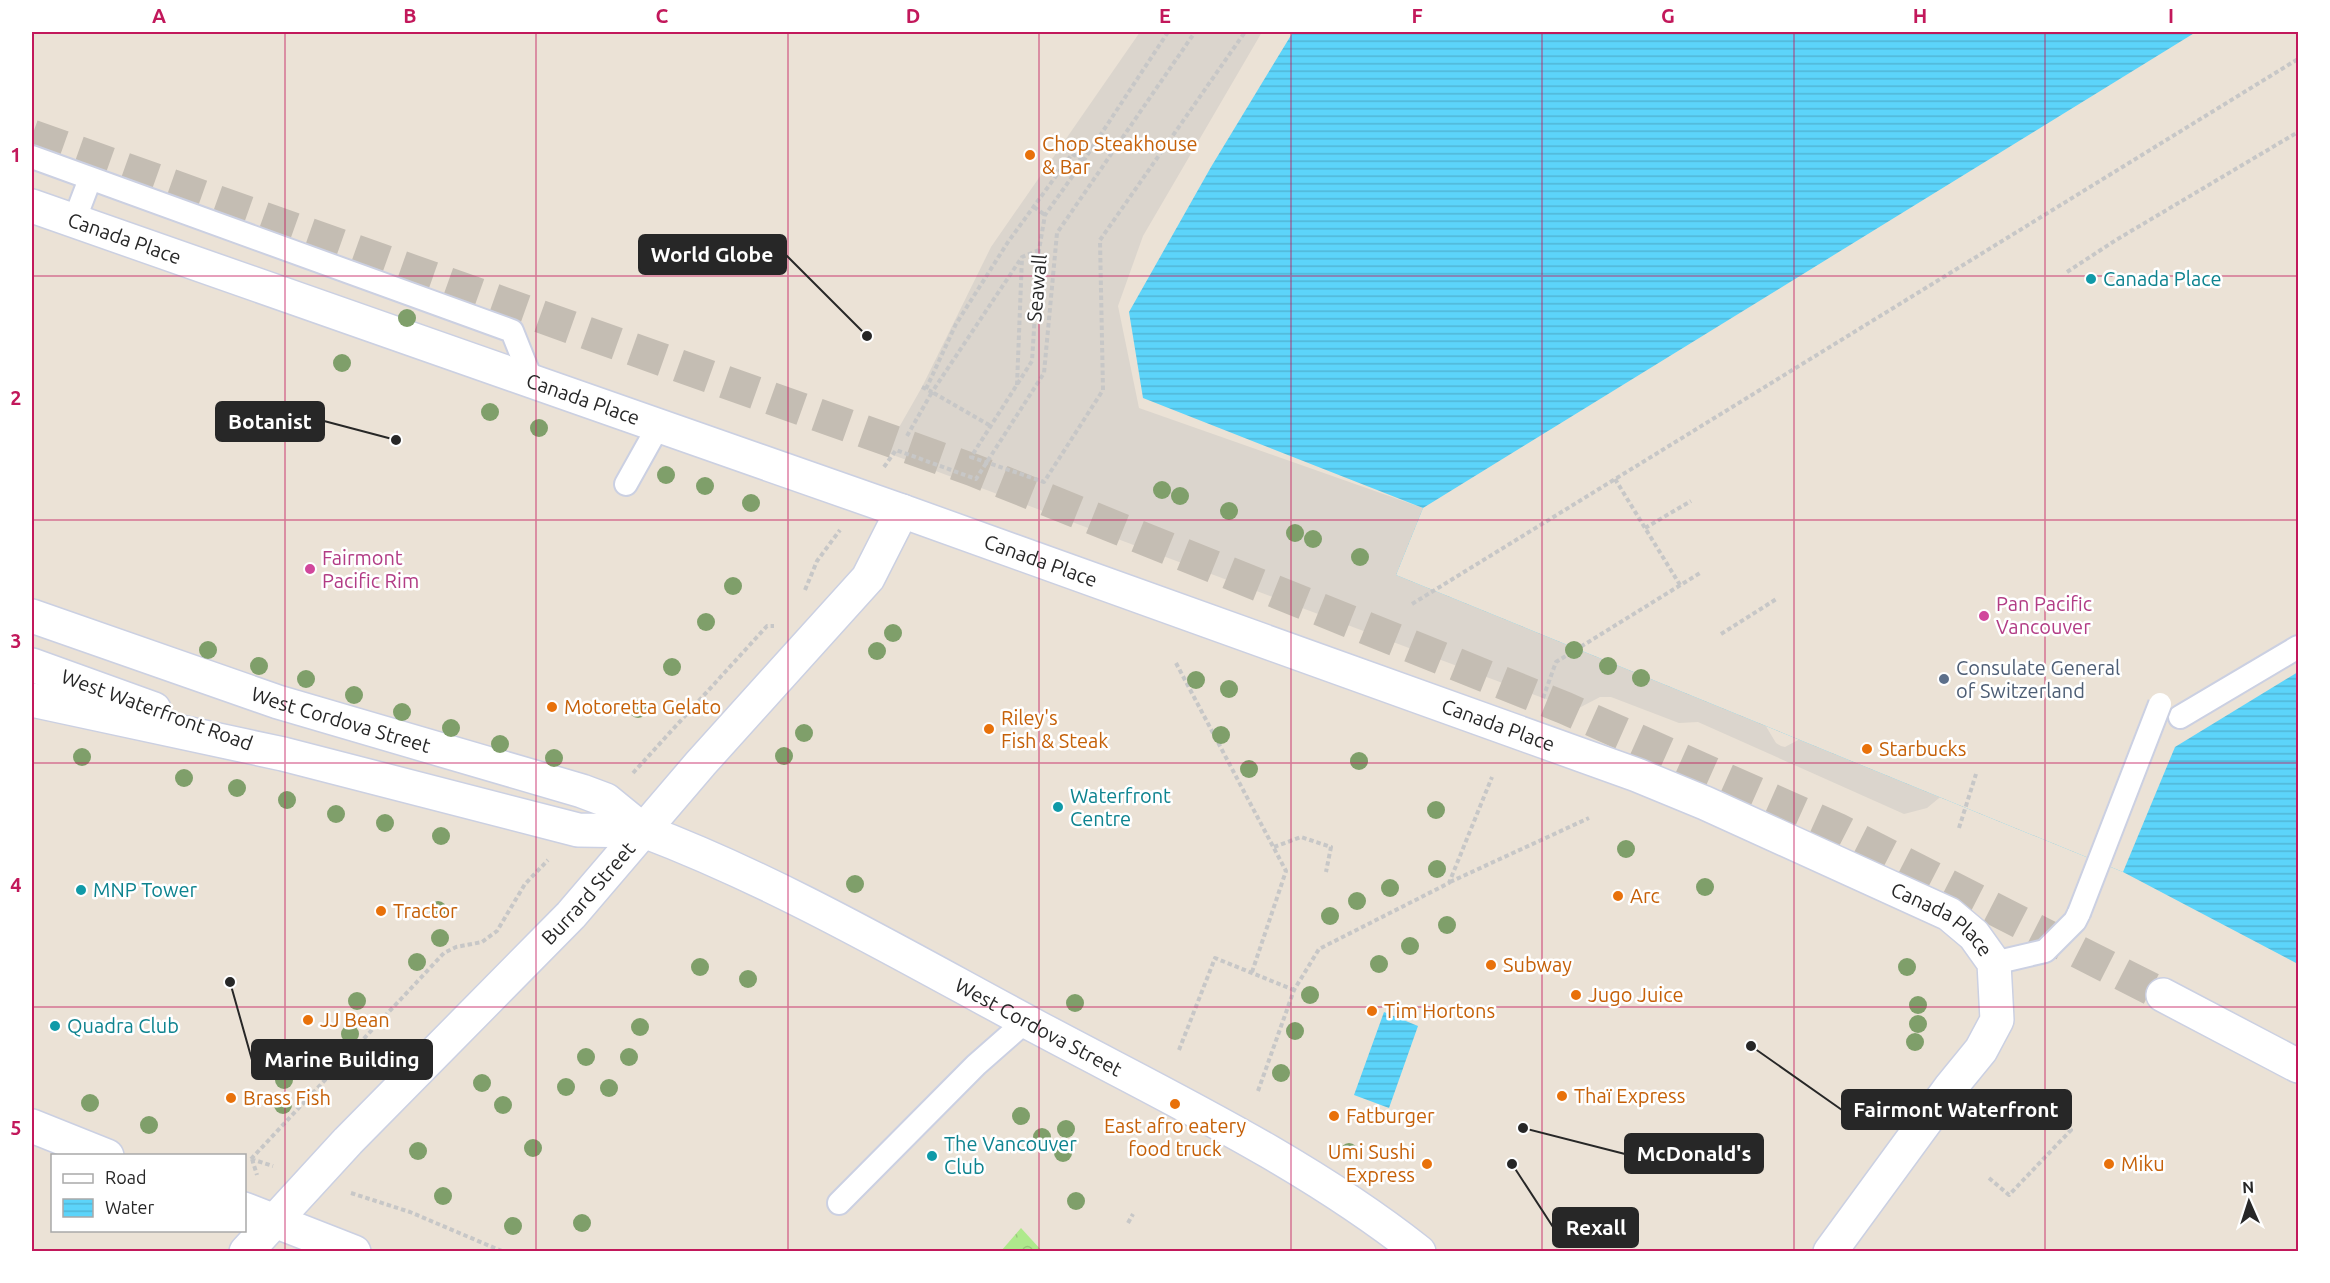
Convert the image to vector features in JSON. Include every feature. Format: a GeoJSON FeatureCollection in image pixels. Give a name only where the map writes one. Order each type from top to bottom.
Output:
{"type":"FeatureCollection","features":[{"type":"Feature","properties":{"kind":"street","name":"Canada Place"},"geometry":{"type":"LineString","coordinates":[[32,206],[902,511],[1528,735],[1705,803],[1949,914],[1974,935],[1995,977]]}},
{"type":"Feature","properties":{"kind":"street","name":"Burrard Street"},"geometry":{"type":"LineString","coordinates":[[246,1251],[259,1215],[312,1180],[571,915],[701,763],[868,578],[902,511]]}},
{"type":"Feature","properties":{"kind":"street","name":"West Cordova Street"},"geometry":{"type":"LineString","coordinates":[[32,616],[278,702],[606,800],[644,831],[701,852],[838,920],[1306,1173],[1419,1251]]}},
{"type":"Feature","properties":{"kind":"street","name":"West Waterfront Road"},"geometry":{"type":"LineString","coordinates":[[32,656],[278,702]]}},
{"type":"Feature","properties":{"kind":"street","name":"West Waterfront Road"},"geometry":{"type":"LineString","coordinates":[[32,665],[283,754]]}},
{"type":"Feature","properties":{"kind":"street","name":"West Cordova Street"},"geometry":{"type":"LineString","coordinates":[[32,700],[283,754],[578,830],[644,831]]}},
{"type":"Feature","properties":{"kind":"street"},"geometry":{"type":"LineString","coordinates":[[1830,1251],[1981,1050],[1997,1020],[1995,977]]}},
{"type":"Feature","properties":{"kind":"street"},"geometry":{"type":"LineString","coordinates":[[2163,994],[2298,1066]]}},
{"type":"Feature","properties":{"kind":"street"},"geometry":{"type":"LineString","coordinates":[[32,1126],[104,1154]]}},
{"type":"Feature","properties":{"kind":"street"},"geometry":{"type":"LineString","coordinates":[[259,1215],[354,1251]]}},
{"type":"Feature","properties":{"kind":"lane"},"geometry":{"type":"LineString","coordinates":[[32,157],[512,331],[532,381]]}},
{"type":"Feature","properties":{"kind":"lane"},"geometry":{"type":"LineString","coordinates":[[74,221],[90,179]]}},
{"type":"Feature","properties":{"kind":"lane"},"geometry":{"type":"LineString","coordinates":[[626,484],[659,425]]}},
{"type":"Feature","properties":{"kind":"lane"},"geometry":{"type":"LineString","coordinates":[[2180,717],[2298,647]]}},
{"type":"Feature","properties":{"kind":"lane"},"geometry":{"type":"LineString","coordinates":[[1995,977],[2045,951],[2075,921],[2160,704]]}},
{"type":"Feature","properties":{"kind":"lane"},"geometry":{"type":"LineString","coordinates":[[839,1203],[976,1065],[1026,1022]]}},
{"type":"Feature","properties":{"kind":"path"},"geometry":{"type":"LineString","coordinates":[[1168,32],[1045,215],[1039,250],[1032,361],[971,457],[1044,482],[1103,390],[1100,240],[1245,32]]}},
{"type":"Feature","properties":{"kind":"path","name":"Seawall"},"geometry":{"type":"LineString","coordinates":[[892,455],[896,450],[976,479],[1044,373],[1057,233],[1195,32]]}},
{"type":"Feature","properties":{"kind":"path"},"geometry":{"type":"LineString","coordinates":[[1412,604],[2298,59]]}},
{"type":"Feature","properties":{"kind":"path"},"geometry":{"type":"LineString","coordinates":[[2067,272],[2116,240],[2298,132]]}},
{"type":"Feature","properties":{"kind":"path"},"geometry":{"type":"LineString","coordinates":[[991,426],[924,388],[956,324],[1008,242],[1072,154],[1084,160]]}},
{"type":"Feature","properties":{"kind":"path"},"geometry":{"type":"LineString","coordinates":[[1034,207],[1045,215]]}},
{"type":"Feature","properties":{"kind":"path"},"geometry":{"type":"LineString","coordinates":[[907,436],[932,392],[1022,256],[1039,250]]}},
{"type":"Feature","properties":{"kind":"path"},"geometry":{"type":"LineString","coordinates":[[1017,386],[1022,256]]}},
{"type":"Feature","properties":{"kind":"path"},"geometry":{"type":"LineString","coordinates":[[1615,479],[1680,585]]}},
{"type":"Feature","properties":{"kind":"path"},"geometry":{"type":"LineString","coordinates":[[1645,528],[1691,501]]}},
{"type":"Feature","properties":{"kind":"path"},"geometry":{"type":"LineString","coordinates":[[801,600],[817,561],[828,547]]}},
{"type":"Feature","properties":{"kind":"path"},"geometry":{"type":"LineString","coordinates":[[1543,698],[1556,662],[1700,573]]}},
{"type":"Feature","properties":{"kind":"path"},"geometry":{"type":"LineString","coordinates":[[1721,634],[1779,598]]}},
{"type":"Feature","properties":{"kind":"path"},"geometry":{"type":"LineString","coordinates":[[642,764],[767,626],[777,625]]}},
{"type":"Feature","properties":{"kind":"path"},"geometry":{"type":"LineString","coordinates":[[1176,663],[1286,871],[1252,972]]}},
{"type":"Feature","properties":{"kind":"path"},"geometry":{"type":"LineString","coordinates":[[1959,828],[1976,774]]}},
{"type":"Feature","properties":{"kind":"path"},"geometry":{"type":"LineString","coordinates":[[1449,883],[1492,777]]}},
{"type":"Feature","properties":{"kind":"path"},"geometry":{"type":"LineString","coordinates":[[1258,1091],[1294,990],[1319,950],[1449,883],[1589,818]]}},
{"type":"Feature","properties":{"kind":"path"},"geometry":{"type":"LineString","coordinates":[[1274,847],[1301,837],[1331,847],[1326,872]]}},
{"type":"Feature","properties":{"kind":"path"},"geometry":{"type":"LineString","coordinates":[[251,1159],[444,953],[456,947],[482,942],[497,931],[525,884]]}},
{"type":"Feature","properties":{"kind":"path"},"geometry":{"type":"LineString","coordinates":[[1179,1050],[1215,958],[1294,990]]}},
{"type":"Feature","properties":{"kind":"path"},"geometry":{"type":"LineString","coordinates":[[1989,1178],[2009,1195],[2071,1130],[2039,1102]]}},
{"type":"Feature","properties":{"kind":"path"},"geometry":{"type":"LineString","coordinates":[[312,1180],[410,1212],[504,1251]]}},
{"type":"Feature","properties":{"kind":"path"},"geometry":{"type":"LineString","coordinates":[[1128,1223],[1133,1214]]}},
{"type":"Feature","properties":{"kind":"green space"},"geometry":{"type":"Polygon","coordinates":[[[1021,1228],[1042,1251],[1001,1251],[1021,1228]]]}},
{"type":"Feature","properties":{"kind":"shaded area"},"geometry":{"type":"Polygon","coordinates":[[[1140,32],[1262,32],[1143,236],[1118,306],[1139,408],[1477,527],[2298,32],[1746,693],[1776,743],[1781,746],[1785,747],[1800,739],[1979,765],[1927,808],[1904,814],[1698,722],[1679,723],[1611,697],[1600,697],[1577,709],[1543,698],[885,452],[922,387],[991,247],[1140,32]]]}},
{"type":"Feature","properties":{"kind":"water"},"geometry":{"type":"Polygon","coordinates":[[[1293,32],[2298,32],[2298,964],[2123,872],[1396,575],[1423,508],[1143,398],[1129,312],[1211,167],[1293,32]]]}},
{"type":"Feature","properties":{"kind":"water"},"geometry":{"type":"Polygon","coordinates":[[[1384,1012],[1418,1026],[1389,1108],[1354,1095],[1384,1012]]]}},
{"type":"Feature","properties":{"kind":"pier","name":"Canada Place"},"geometry":{"type":"Polygon","coordinates":[[[2196,32],[2298,32],[2298,672],[2175,747],[2123,872],[1396,575],[1423,508],[2196,32]]]}},
{"type":"Feature","properties":{"kind":"tunnel"},"geometry":{"type":"LineString","coordinates":[[32,136],[973,470],[1565,708],[1837,829],[2163,995]]}},
{"type":"Feature","properties":{"kind":"place","name":"Chop Steakhouse & Bar"},"geometry":{"type":"Point","coordinates":[1030,155]}},
{"type":"Feature","properties":{"kind":"place","name":"Canada Place"},"geometry":{"type":"Point","coordinates":[2091,279]}},
{"type":"Feature","properties":{"kind":"place","name":"World Globe"},"geometry":{"type":"Point","coordinates":[867,336]}},
{"type":"Feature","properties":{"kind":"place","name":"Botanist"},"geometry":{"type":"Point","coordinates":[396,440]}},
{"type":"Feature","properties":{"kind":"place","name":"Fairmont Pacific Rim"},"geometry":{"type":"Point","coordinates":[310,569]}},
{"type":"Feature","properties":{"kind":"place","name":"Pan Pacific Vancouver"},"geometry":{"type":"Point","coordinates":[1984,616]}},
{"type":"Feature","properties":{"kind":"place","name":"Consulate General of Switzerland"},"geometry":{"type":"Point","coordinates":[1944,679]}},
{"type":"Feature","properties":{"kind":"place","name":"Motoretta Gelato"},"geometry":{"type":"Point","coordinates":[552,707]}},
{"type":"Feature","properties":{"kind":"place","name":"Riley's Fish & Steak"},"geometry":{"type":"Point","coordinates":[989,729]}},
{"type":"Feature","properties":{"kind":"place","name":"Starbucks"},"geometry":{"type":"Point","coordinates":[1867,749]}},
{"type":"Feature","properties":{"kind":"place","name":"Waterfront Centre"},"geometry":{"type":"Point","coordinates":[1058,807]}},
{"type":"Feature","properties":{"kind":"place","name":"MNP Tower"},"geometry":{"type":"Point","coordinates":[81,890]}},
{"type":"Feature","properties":{"kind":"place","name":"Arc"},"geometry":{"type":"Point","coordinates":[1618,896]}},
{"type":"Feature","properties":{"kind":"place","name":"Tractor"},"geometry":{"type":"Point","coordinates":[381,911]}},
{"type":"Feature","properties":{"kind":"place","name":"Subway"},"geometry":{"type":"Point","coordinates":[1491,965]}},
{"type":"Feature","properties":{"kind":"place","name":"Marine Building"},"geometry":{"type":"Point","coordinates":[230,982]}},
{"type":"Feature","properties":{"kind":"place","name":"Jugo Juice"},"geometry":{"type":"Point","coordinates":[1576,995]}},
{"type":"Feature","properties":{"kind":"place","name":"Tim Hortons"},"geometry":{"type":"Point","coordinates":[1372,1011]}},
{"type":"Feature","properties":{"kind":"place","name":"JJ Bean"},"geometry":{"type":"Point","coordinates":[308,1020]}},
{"type":"Feature","properties":{"kind":"place","name":"Quadra Club"},"geometry":{"type":"Point","coordinates":[55,1026]}},
{"type":"Feature","properties":{"kind":"place","name":"Fairmont Waterfront"},"geometry":{"type":"Point","coordinates":[1751,1046]}},
{"type":"Feature","properties":{"kind":"place","name":"Thaï Express"},"geometry":{"type":"Point","coordinates":[1562,1096]}},
{"type":"Feature","properties":{"kind":"place","name":"Brass Fish"},"geometry":{"type":"Point","coordinates":[231,1098]}},
{"type":"Feature","properties":{"kind":"place","name":"East afro eatery food truck"},"geometry":{"type":"Point","coordinates":[1175,1104]}},
{"type":"Feature","properties":{"kind":"place","name":"Fatburger"},"geometry":{"type":"Point","coordinates":[1334,1116]}},
{"type":"Feature","properties":{"kind":"place","name":"McDonald's"},"geometry":{"type":"Point","coordinates":[1523,1128]}},
{"type":"Feature","properties":{"kind":"place","name":"The Vancouver Club"},"geometry":{"type":"Point","coordinates":[932,1156]}},
{"type":"Feature","properties":{"kind":"place","name":"Umi Sushi Express"},"geometry":{"type":"Point","coordinates":[1427,1164]}},
{"type":"Feature","properties":{"kind":"place","name":"Rexall"},"geometry":{"type":"Point","coordinates":[1512,1164]}},
{"type":"Feature","properties":{"kind":"place","name":"Miku"},"geometry":{"type":"Point","coordinates":[2109,1164]}}]}
